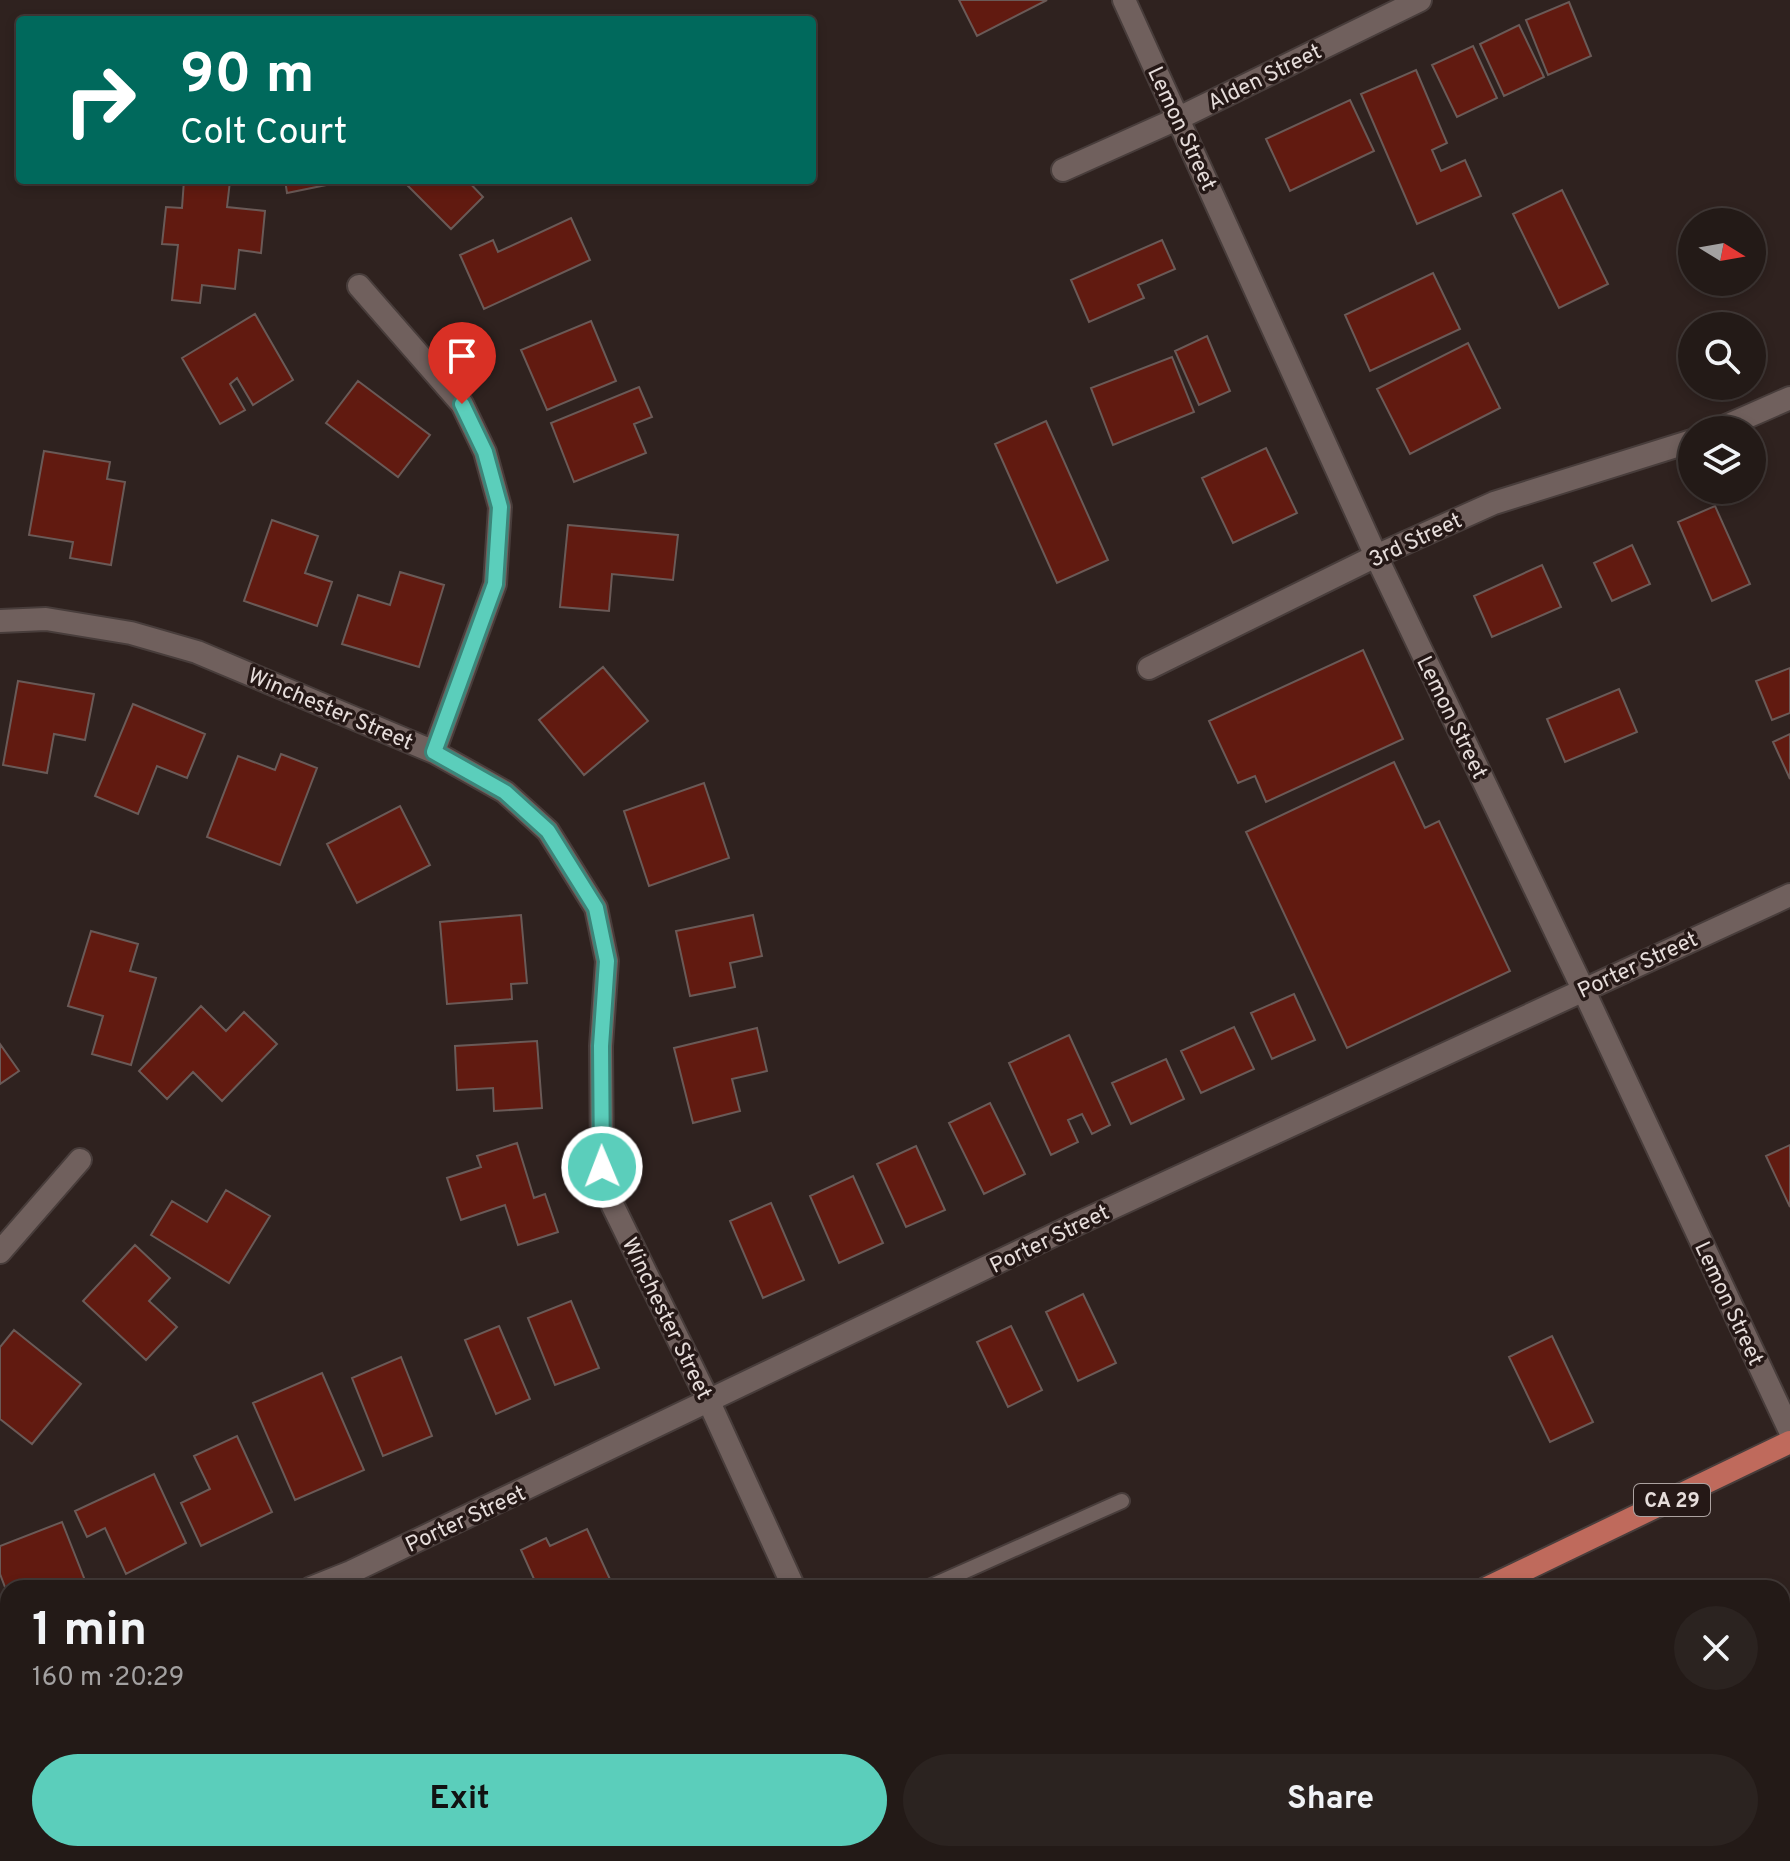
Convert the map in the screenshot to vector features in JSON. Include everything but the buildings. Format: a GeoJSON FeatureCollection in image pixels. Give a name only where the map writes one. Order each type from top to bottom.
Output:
{"type":"FeatureCollection","features":[{"type":"Feature","properties":{"kind":"main road","name":"CA 29"},"geometry":{"type":"LineString","coordinates":[[1504,1580],[1790,1442]]}},
{"type":"Feature","properties":{"kind":"street","name":"Lemon Street"},"geometry":{"type":"LineString","coordinates":[[1124,0],[1376,556],[1790,1431]]}},
{"type":"Feature","properties":{"kind":"street","name":"Alden Street"},"geometry":{"type":"LineString","coordinates":[[1063,170],[1179,118],[1420,0]]}},
{"type":"Feature","properties":{"kind":"street"},"geometry":{"type":"LineString","coordinates":[[359,286],[462,404],[485,452],[500,507],[495,584],[434,752]]}},
{"type":"Feature","properties":{"kind":"street"},"geometry":{"type":"LineString","coordinates":[[1749,416],[1790,398]]}},
{"type":"Feature","properties":{"kind":"street","name":"3rd Street"},"geometry":{"type":"LineString","coordinates":[[1149,668],[1376,556],[1494,503],[1678,445]]}},
{"type":"Feature","properties":{"kind":"street","name":"Winchester Street"},"geometry":{"type":"LineString","coordinates":[[0,621],[46,619],[131,633],[197,652],[434,752],[505,792],[548,831],[596,908],[607,961],[601,1046],[602,1167],[613,1206],[709,1402],[790,1580]]}},
{"type":"Feature","properties":{"kind":"street","name":"Porter Street"},"geometry":{"type":"LineString","coordinates":[[331,1580],[1066,1229],[1790,895]]}},
{"type":"Feature","properties":{"kind":"street"},"geometry":{"type":"LineString","coordinates":[[0,1252],[80,1160]]}},
{"type":"Feature","properties":{"kind":"lane"},"geometry":{"type":"LineString","coordinates":[[945,1580],[1122,1501]]}},
{"type":"Feature","properties":{"kind":"route"},"geometry":{"type":"LineString","coordinates":[[462,404],[485,452],[500,507],[495,584],[434,752],[505,792],[548,831],[596,908],[607,961],[601,1046],[602,1167]]}}]}
